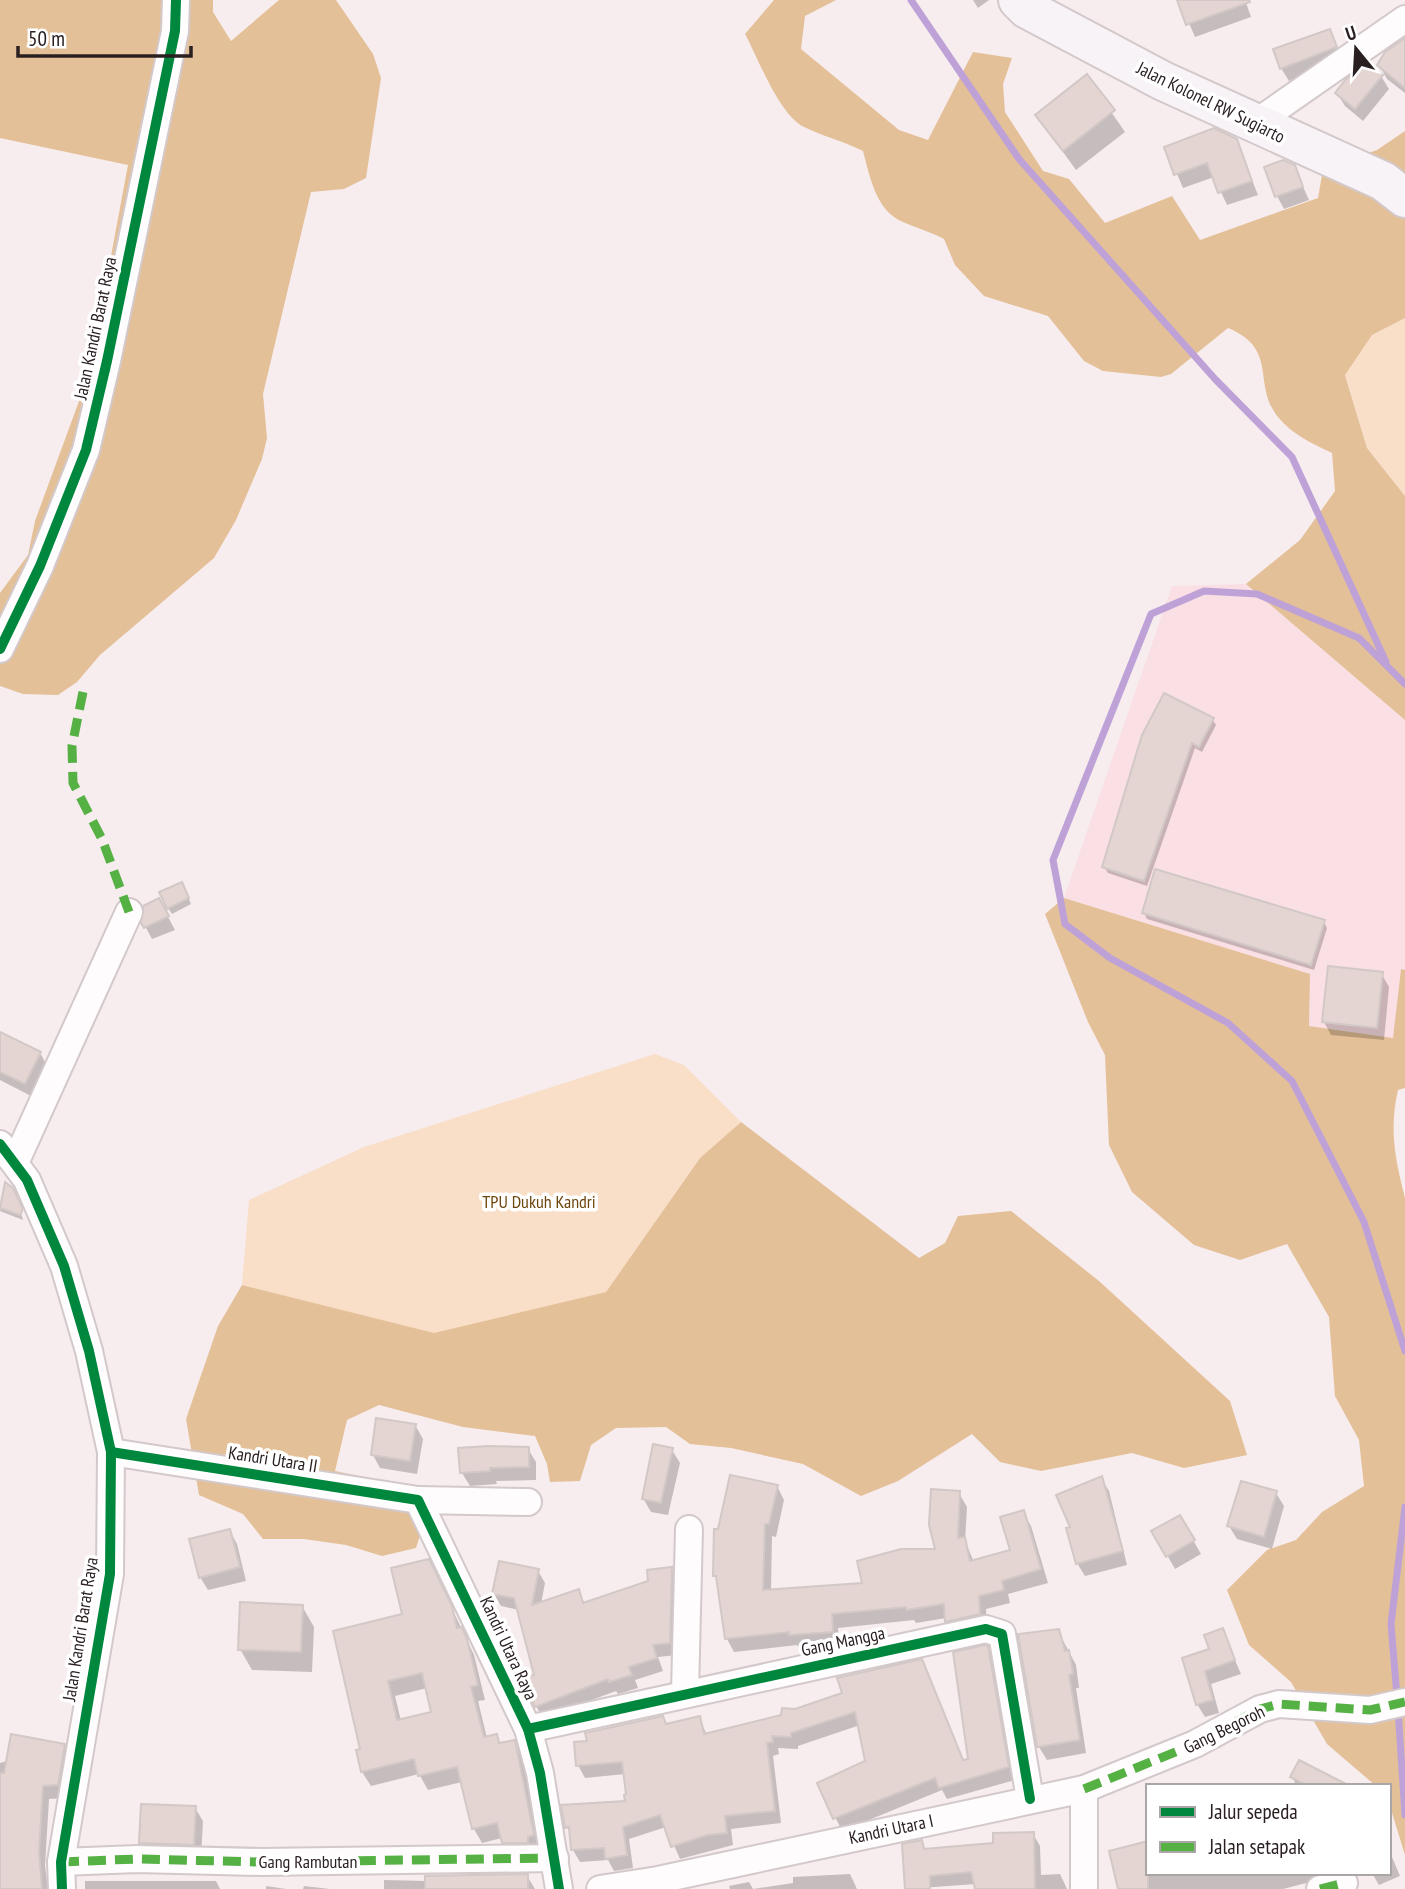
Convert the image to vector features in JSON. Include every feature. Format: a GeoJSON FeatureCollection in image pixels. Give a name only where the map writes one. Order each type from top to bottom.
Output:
{"type":"FeatureCollection","features":[{"type":"Feature","properties":{"kind":"main road","name":"Jalan Kolonel RW Sugiarto"},"geometry":{"type":"LineString","coordinates":[[1029,3],[1163,81],[1383,181],[1405,198]]}},
{"type":"Feature","properties":{"kind":"street","name":"Jalan Kandri Barat Raya"},"geometry":{"type":"LineString","coordinates":[[0,649],[40,566],[86,450],[175,31],[176,0]]}},
{"type":"Feature","properties":{"kind":"street"},"geometry":{"type":"LineString","coordinates":[[1254,124],[1405,19]]}},
{"type":"Feature","properties":{"kind":"street"},"geometry":{"type":"LineString","coordinates":[[0,615],[40,566]]}},
{"type":"Feature","properties":{"kind":"street"},"geometry":{"type":"LineString","coordinates":[[7,1153],[129,912]]}},
{"type":"Feature","properties":{"kind":"street","name":"Jalan Kandri Barat Raya"},"geometry":{"type":"LineString","coordinates":[[7,1153],[27,1180],[64,1266],[89,1351],[111,1452],[110,1574],[61,1862],[62,1889]]}},
{"type":"Feature","properties":{"kind":"street","name":"Kandri Utara II"},"geometry":{"type":"LineString","coordinates":[[111,1452],[421,1505],[528,1502]]}},
{"type":"Feature","properties":{"kind":"street","name":"Kandri Utara Raya"},"geometry":{"type":"LineString","coordinates":[[421,1505],[528,1729],[540,1773],[559,1889]]}},
{"type":"Feature","properties":{"kind":"street"},"geometry":{"type":"LineString","coordinates":[[685,1692],[689,1528]]}},
{"type":"Feature","properties":{"kind":"street","name":"Gang Mangga"},"geometry":{"type":"LineString","coordinates":[[528,1729],[685,1692],[986,1629],[995,1630],[1002,1634],[1030,1799]]}},
{"type":"Feature","properties":{"kind":"street","name":"Gang Begoroh"},"geometry":{"type":"LineString","coordinates":[[1084,1789],[1195,1744],[1260,1709],[1279,1704],[1370,1710],[1405,1702]]}},
{"type":"Feature","properties":{"kind":"street"},"geometry":{"type":"LineString","coordinates":[[1084,1789],[1084,1889]]}},
{"type":"Feature","properties":{"kind":"street","name":"Kandri Utara I"},"geometry":{"type":"LineString","coordinates":[[600,1889],[658,1880],[1084,1789]]}},
{"type":"Feature","properties":{"kind":"street","name":"Gang Rambutan"},"geometry":{"type":"LineString","coordinates":[[61,1862],[137,1859],[261,1862],[555,1858]]}},
{"type":"Feature","properties":{"kind":"shaded area"},"geometry":{"type":"Polygon","coordinates":[[[0,0],[213,0],[213,12],[231,41],[279,0],[336,0],[373,54],[381,78],[366,178],[344,189],[311,192],[263,394],[267,438],[262,459],[236,520],[214,558],[100,655],[77,682],[58,695],[23,694],[0,686],[0,593],[28,555],[35,521],[89,374],[128,165],[0,138],[0,0]]]}},
{"type":"Feature","properties":{"kind":"shaded area"},"geometry":{"type":"Polygon","coordinates":[[[774,0],[836,0],[805,16],[801,49],[899,130],[928,140],[973,52],[1012,58],[1003,84],[1005,112],[1043,171],[1069,179],[1105,223],[1172,196],[1200,240],[1318,198],[1323,169],[1377,150],[1405,131],[1405,318],[1372,335],[1345,375],[1367,448],[1405,496],[1405,720],[1246,584],[1300,540],[1335,491],[1332,453],[1294,432],[1275,413],[1269,401],[1259,356],[1253,345],[1228,328],[1171,374],[1161,377],[1103,371],[1084,361],[1048,316],[984,296],[955,265],[944,239],[903,222],[886,210],[868,172],[863,151],[802,126],[785,109],[769,84],[745,34],[774,0]]]}},
{"type":"Feature","properties":{"kind":"shaded area"},"geometry":{"type":"Polygon","coordinates":[[[1246,584],[1405,720],[1405,970],[1401,969],[1394,1038],[1309,1026],[1309,974],[1064,898],[1172,586],[1246,584]]]}},
{"type":"Feature","properties":{"kind":"shaded area"},"geometry":{"type":"Polygon","coordinates":[[[1064,898],[1310,974],[1309,1026],[1393,1038],[1401,969],[1405,970],[1405,1088],[1398,1090],[1394,1131],[1396,1157],[1405,1198],[1405,1855],[1391,1810],[1391,1784],[1374,1784],[1327,1744],[1291,1682],[1249,1645],[1227,1590],[1267,1550],[1296,1540],[1322,1512],[1364,1486],[1359,1440],[1335,1396],[1329,1317],[1287,1244],[1240,1260],[1194,1245],[1132,1192],[1109,1145],[1105,1055],[1088,1022],[1045,914],[1064,898]]]}},
{"type":"Feature","properties":{"kind":"shaded area"},"geometry":{"type":"Polygon","coordinates":[[[741,1122],[919,1258],[945,1243],[958,1216],[1011,1211],[1099,1281],[1230,1401],[1247,1455],[1184,1468],[1132,1453],[1041,1471],[1000,1462],[972,1434],[898,1481],[861,1496],[803,1464],[731,1448],[690,1444],[666,1427],[616,1428],[591,1445],[580,1481],[550,1482],[547,1464],[535,1436],[463,1427],[379,1405],[347,1420],[335,1471],[393,1483],[423,1526],[416,1548],[382,1556],[346,1545],[304,1539],[263,1539],[243,1514],[199,1495],[186,1419],[218,1326],[242,1285],[434,1333],[606,1292],[700,1158],[741,1122]]]}},
{"type":"Feature","properties":{"kind":"green space"},"geometry":{"type":"Polygon","coordinates":[[[1405,318],[1405,496],[1367,448],[1345,374],[1372,335],[1405,318]]]}},
{"type":"Feature","properties":{"kind":"green space","name":"TPU Dukuh Kandri"},"geometry":{"type":"Polygon","coordinates":[[[655,1054],[684,1065],[741,1122],[700,1158],[606,1292],[434,1334],[242,1285],[249,1200],[364,1147],[655,1054]]]}},
{"type":"Feature","properties":{"kind":"building"},"geometry":{"type":"Polygon","coordinates":[[[1177,0],[1249,0],[1250,2],[1186,25],[1177,0]]]}},
{"type":"Feature","properties":{"kind":"building"},"geometry":{"type":"Polygon","coordinates":[[[1330,29],[1337,47],[1280,69],[1273,49],[1330,29]]]}},
{"type":"Feature","properties":{"kind":"building"},"geometry":{"type":"Polygon","coordinates":[[[1405,38],[1405,88],[1377,65],[1385,52],[1405,38]]]}},
{"type":"Feature","properties":{"kind":"building"},"geometry":{"type":"Polygon","coordinates":[[[1369,63],[1383,75],[1355,109],[1335,93],[1346,79],[1369,63]]]}},
{"type":"Feature","properties":{"kind":"building"},"geometry":{"type":"Polygon","coordinates":[[[1087,74],[1115,110],[1063,151],[1035,115],[1087,74]]]}},
{"type":"Feature","properties":{"kind":"building"},"geometry":{"type":"Polygon","coordinates":[[[1214,128],[1237,139],[1252,181],[1218,193],[1207,163],[1174,175],[1164,147],[1214,128]]]}},
{"type":"Feature","properties":{"kind":"building"},"geometry":{"type":"Polygon","coordinates":[[[1283,160],[1295,165],[1303,187],[1275,197],[1264,167],[1283,160]]]}},
{"type":"Feature","properties":{"kind":"building"},"geometry":{"type":"Polygon","coordinates":[[[1164,693],[1214,718],[1199,747],[1192,743],[1144,881],[1102,867],[1142,735],[1164,693]]]}},
{"type":"Feature","properties":{"kind":"building"},"geometry":{"type":"Polygon","coordinates":[[[1155,869],[1325,920],[1311,965],[1142,913],[1155,869]]]}},
{"type":"Feature","properties":{"kind":"building"},"geometry":{"type":"Polygon","coordinates":[[[182,882],[189,898],[167,909],[159,892],[182,882]]]}},
{"type":"Feature","properties":{"kind":"building"},"geometry":{"type":"Polygon","coordinates":[[[159,898],[169,916],[144,928],[141,923],[143,906],[159,898]]]}},
{"type":"Feature","properties":{"kind":"building"},"geometry":{"type":"Polygon","coordinates":[[[1328,966],[1383,972],[1377,1028],[1322,1022],[1328,966]]]}},
{"type":"Feature","properties":{"kind":"building"},"geometry":{"type":"Polygon","coordinates":[[[0,1032],[41,1052],[25,1084],[0,1072],[0,1032]]]}},
{"type":"Feature","properties":{"kind":"building"},"geometry":{"type":"Polygon","coordinates":[[[5,1182],[13,1188],[23,1209],[20,1215],[0,1208],[5,1182]]]}},
{"type":"Feature","properties":{"kind":"building"},"geometry":{"type":"Polygon","coordinates":[[[376,1418],[416,1424],[410,1461],[371,1455],[376,1418]]]}},
{"type":"Feature","properties":{"kind":"building"},"geometry":{"type":"Polygon","coordinates":[[[653,1444],[673,1448],[661,1503],[642,1499],[653,1444]]]}},
{"type":"Feature","properties":{"kind":"building"},"geometry":{"type":"Polygon","coordinates":[[[529,1447],[529,1467],[490,1468],[490,1471],[460,1473],[458,1448],[529,1447]]]}},
{"type":"Feature","properties":{"kind":"building"},"geometry":{"type":"Polygon","coordinates":[[[730,1475],[778,1485],[769,1524],[765,1524],[763,1590],[862,1583],[857,1561],[901,1549],[935,1549],[929,1525],[931,1489],[960,1491],[958,1538],[965,1537],[970,1561],[1010,1550],[1000,1517],[1024,1510],[1041,1569],[1002,1581],[1004,1590],[979,1596],[980,1614],[945,1622],[944,1604],[906,1610],[906,1607],[832,1614],[833,1632],[789,1635],[789,1632],[725,1639],[716,1576],[713,1576],[714,1529],[718,1529],[730,1475]]]}},
{"type":"Feature","properties":{"kind":"building"},"geometry":{"type":"Polygon","coordinates":[[[1102,1476],[1123,1551],[1076,1564],[1066,1528],[1070,1527],[1056,1495],[1102,1476]]]}},
{"type":"Feature","properties":{"kind":"building"},"geometry":{"type":"Polygon","coordinates":[[[1241,1481],[1277,1491],[1264,1537],[1227,1526],[1241,1481]]]}},
{"type":"Feature","properties":{"kind":"building"},"geometry":{"type":"Polygon","coordinates":[[[1180,1515],[1195,1540],[1166,1557],[1151,1531],[1180,1515]]]}},
{"type":"Feature","properties":{"kind":"building"},"geometry":{"type":"Polygon","coordinates":[[[230,1529],[240,1567],[199,1578],[189,1539],[230,1529]]]}},
{"type":"Feature","properties":{"kind":"building"},"geometry":{"type":"Polygon","coordinates":[[[429,1559],[452,1606],[457,1628],[462,1627],[467,1639],[478,1685],[471,1687],[484,1737],[497,1734],[499,1743],[515,1740],[534,1835],[528,1837],[528,1843],[502,1843],[497,1823],[472,1829],[457,1767],[418,1776],[414,1759],[361,1772],[356,1750],[360,1749],[333,1631],[402,1614],[391,1568],[429,1559]],[[422,1673],[388,1681],[397,1720],[431,1712],[422,1673]]]}},
{"type":"Feature","properties":{"kind":"building"},"geometry":{"type":"Polygon","coordinates":[[[499,1561],[539,1569],[532,1605],[579,1589],[583,1603],[648,1581],[647,1570],[672,1567],[670,1643],[653,1645],[657,1658],[629,1667],[632,1675],[609,1682],[608,1679],[535,1707],[521,1678],[534,1675],[514,1598],[492,1594],[499,1561]]]}},
{"type":"Feature","properties":{"kind":"building"},"geometry":{"type":"Polygon","coordinates":[[[240,1602],[303,1605],[301,1652],[238,1650],[240,1602]]]}},
{"type":"Feature","properties":{"kind":"building"},"geometry":{"type":"Polygon","coordinates":[[[1223,1628],[1235,1660],[1205,1671],[1213,1700],[1196,1705],[1182,1658],[1209,1649],[1204,1635],[1223,1628]]]}},
{"type":"Feature","properties":{"kind":"building"},"geometry":{"type":"Polygon","coordinates":[[[1059,1629],[1065,1651],[1069,1650],[1073,1674],[1069,1675],[1080,1740],[1037,1747],[1018,1634],[1059,1629]]]}},
{"type":"Feature","properties":{"kind":"building"},"geometry":{"type":"Polygon","coordinates":[[[988,1646],[1009,1767],[939,1788],[935,1778],[833,1819],[817,1783],[865,1761],[855,1712],[791,1733],[791,1737],[772,1736],[773,1742],[767,1743],[775,1811],[725,1816],[727,1833],[707,1835],[671,1847],[660,1815],[623,1827],[627,1855],[605,1859],[604,1848],[571,1850],[569,1827],[565,1828],[561,1805],[625,1801],[626,1794],[622,1762],[576,1766],[574,1742],[587,1741],[585,1733],[663,1716],[666,1724],[700,1716],[704,1734],[781,1715],[782,1708],[795,1709],[842,1693],[837,1678],[922,1659],[963,1760],[968,1759],[953,1652],[988,1646]]]}},
{"type":"Feature","properties":{"kind":"building"},"geometry":{"type":"Polygon","coordinates":[[[11,1734],[65,1744],[58,1785],[43,1786],[39,1852],[42,1889],[0,1889],[0,1773],[4,1773],[11,1734]]]}},
{"type":"Feature","properties":{"kind":"building"},"geometry":{"type":"Polygon","coordinates":[[[1299,1760],[1346,1784],[1304,1784],[1290,1777],[1299,1760]]]}},
{"type":"Feature","properties":{"kind":"building"},"geometry":{"type":"Polygon","coordinates":[[[141,1804],[196,1806],[194,1845],[139,1843],[141,1804]]]}},
{"type":"Feature","properties":{"kind":"building"},"geometry":{"type":"Polygon","coordinates":[[[1034,1832],[1035,1889],[975,1889],[971,1872],[930,1876],[930,1889],[905,1889],[902,1844],[922,1840],[924,1849],[993,1843],[993,1833],[1034,1832]]]}},
{"type":"Feature","properties":{"kind":"building"},"geometry":{"type":"Polygon","coordinates":[[[1146,1842],[1148,1889],[1118,1889],[1109,1851],[1146,1842]]]}},
{"type":"Feature","properties":{"kind":"building"},"geometry":{"type":"Polygon","coordinates":[[[528,1874],[528,1889],[425,1889],[425,1876],[528,1874]]]}},
{"type":"Feature","properties":{"kind":"waterway"},"geometry":{"type":"LineString","coordinates":[[911,0],[1019,159],[1215,379],[1292,457],[1386,662]]}},
{"type":"Feature","properties":{"kind":"waterway"},"geometry":{"type":"LineString","coordinates":[[1405,684],[1359,638],[1257,594],[1204,591],[1151,614],[1053,860],[1065,924],[1110,958],[1228,1023],[1292,1081],[1364,1222],[1405,1351]]}},
{"type":"Feature","properties":{"kind":"waterway"},"geometry":{"type":"LineString","coordinates":[[1397,1697],[1391,1624],[1405,1507]]}},
{"type":"Feature","properties":{"kind":"waterway"},"geometry":{"type":"LineString","coordinates":[[1398,1709],[1405,1815]]}},
{"type":"Feature","properties":{"kind":"marked path"},"geometry":{"type":"LineString","coordinates":[[83,692],[72,746],[73,783],[102,839],[129,912]]}},
{"type":"Feature","properties":{"kind":"marked path"},"geometry":{"type":"LineString","coordinates":[[1084,1789],[1195,1744],[1260,1709],[1279,1704],[1370,1710],[1405,1702]]}},
{"type":"Feature","properties":{"kind":"marked path"},"geometry":{"type":"LineString","coordinates":[[61,1862],[137,1859],[261,1862],[555,1858]]}},
{"type":"Feature","properties":{"kind":"marked path"},"geometry":{"type":"LineString","coordinates":[[1320,1889],[1344,1883]]}},
{"type":"Feature","properties":{"kind":"cycle path"},"geometry":{"type":"LineString","coordinates":[[0,649],[40,566],[86,450],[175,31],[176,0]]}},
{"type":"Feature","properties":{"kind":"cycle path"},"geometry":{"type":"LineString","coordinates":[[0,1144],[27,1180],[64,1266],[89,1351],[111,1452],[110,1574],[61,1862],[62,1889]]}},
{"type":"Feature","properties":{"kind":"cycle path"},"geometry":{"type":"LineString","coordinates":[[111,1452],[418,1500],[528,1729],[540,1773],[559,1889]]}},
{"type":"Feature","properties":{"kind":"cycle path"},"geometry":{"type":"LineString","coordinates":[[528,1729],[986,1629],[1002,1634],[1030,1799]]}}]}
